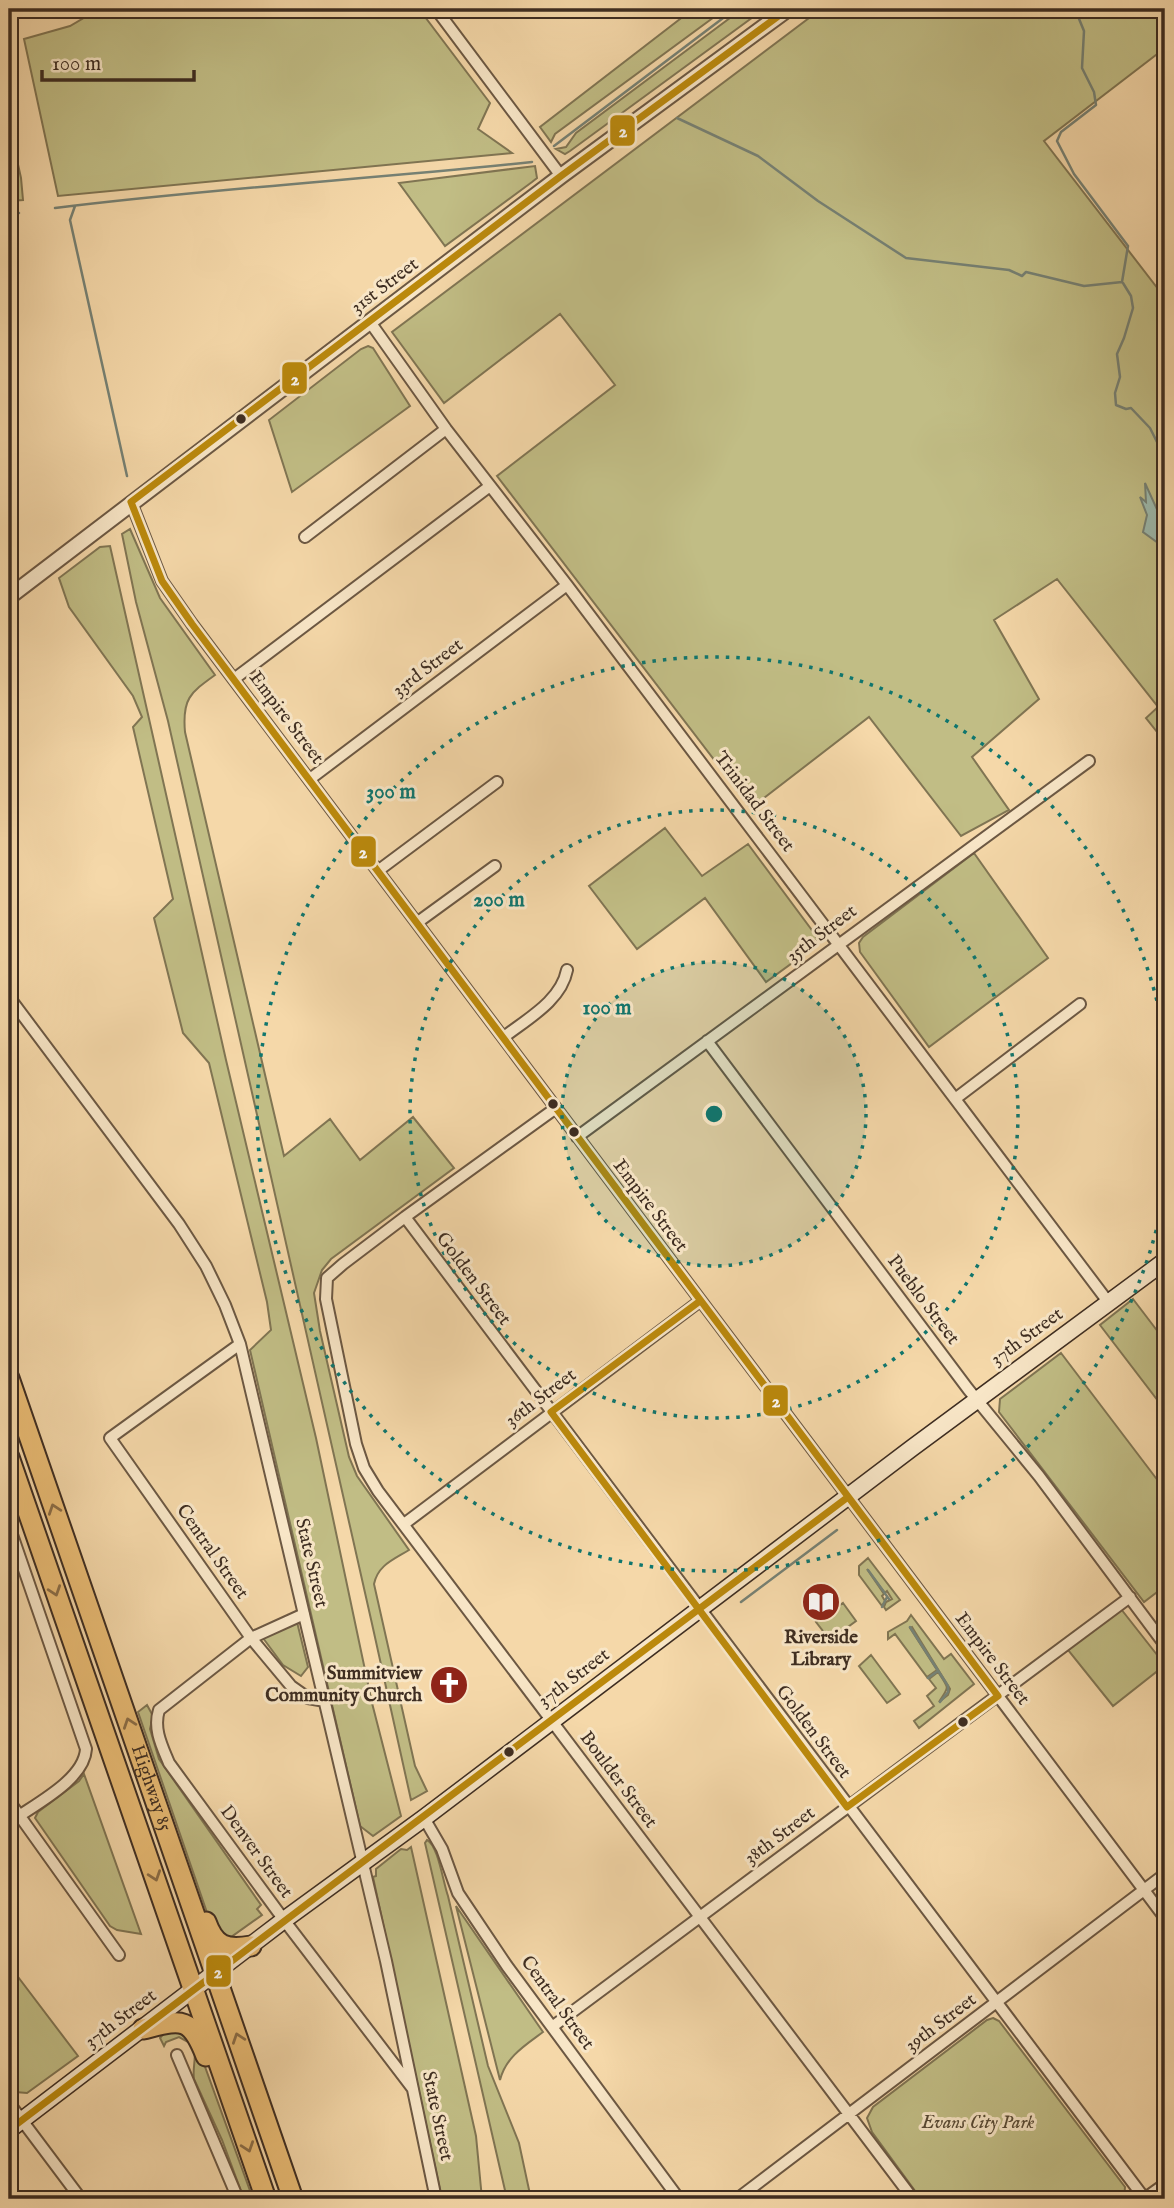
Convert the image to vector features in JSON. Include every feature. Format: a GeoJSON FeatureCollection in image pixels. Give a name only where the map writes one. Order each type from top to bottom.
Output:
{"type":"FeatureCollection","features":[{"type":"Feature","properties":{"kind":"highway","name":"Highway 85"},"geometry":{"type":"LineString","coordinates":[[9,1378],[293,2199]]}},
{"type":"Feature","properties":{"kind":"highway","name":"Highway 85"},"geometry":{"type":"LineString","coordinates":[[9,1457],[266,2199]]}},
{"type":"Feature","properties":{"kind":"highway"},"geometry":{"type":"LineString","coordinates":[[154,1794],[170,1821],[210,1935],[227,1947],[251,1946]]}},
{"type":"Feature","properties":{"kind":"highway"},"geometry":{"type":"LineString","coordinates":[[143,2029],[177,2021],[186,2024],[202,2047],[226,2107],[239,2120]]}},
{"type":"Feature","properties":{"kind":"main road","name":"37th Street"},"geometry":{"type":"LineString","coordinates":[[15,2126],[284,1920],[424,1818],[1165,1261]]}},
{"type":"Feature","properties":{"kind":"street"},"geometry":{"type":"LineString","coordinates":[[436,9],[561,176]]}},
{"type":"Feature","properties":{"kind":"street","name":"31st Street"},"geometry":{"type":"LineString","coordinates":[[9,597],[561,176],[788,9]]}},
{"type":"Feature","properties":{"kind":"street","name":"Trinidad Street"},"geometry":{"type":"LineString","coordinates":[[370,322],[446,429],[567,585],[1109,1303]]}},
{"type":"Feature","properties":{"kind":"street"},"geometry":{"type":"LineString","coordinates":[[305,537],[446,429]]}},
{"type":"Feature","properties":{"kind":"street"},"geometry":{"type":"LineString","coordinates":[[234,679],[490,486]]}},
{"type":"Feature","properties":{"kind":"street","name":"Empire Street"},"geometry":{"type":"LineString","coordinates":[[131,502],[162,581],[1165,1918]]}},
{"type":"Feature","properties":{"kind":"street","name":"33rd Street"},"geometry":{"type":"LineString","coordinates":[[310,779],[567,585]]}},
{"type":"Feature","properties":{"kind":"street","name":"35th Street"},"geometry":{"type":"LineString","coordinates":[[577,1137],[1089,761]]}},
{"type":"Feature","properties":{"kind":"street"},"geometry":{"type":"LineString","coordinates":[[379,870],[497,782]]}},
{"type":"Feature","properties":{"kind":"street"},"geometry":{"type":"LineString","coordinates":[[418,922],[495,866]]}},
{"type":"Feature","properties":{"kind":"street"},"geometry":{"type":"LineString","coordinates":[[504,1037],[547,1004],[564,983],[567,970]]}},
{"type":"Feature","properties":{"kind":"street","name":"State Street"},"geometry":{"type":"LineString","coordinates":[[9,997],[179,1224],[206,1266],[240,1344],[415,2092],[436,2199]]}},
{"type":"Feature","properties":{"kind":"street"},"geometry":{"type":"LineString","coordinates":[[955,1099],[1080,1004]]}},
{"type":"Feature","properties":{"kind":"street","name":"Pueblo Street"},"geometry":{"type":"LineString","coordinates":[[707,1041],[1165,1645]]}},
{"type":"Feature","properties":{"kind":"street"},"geometry":{"type":"LineString","coordinates":[[405,1217],[556,1108]]}},
{"type":"Feature","properties":{"kind":"street","name":"Boulder Street"},"geometry":{"type":"LineString","coordinates":[[405,1217],[327,1278],[326,1299],[356,1444],[364,1468],[914,2199]]}},
{"type":"Feature","properties":{"kind":"street","name":"Golden Street"},"geometry":{"type":"LineString","coordinates":[[405,1217],[1145,2199]]}},
{"type":"Feature","properties":{"kind":"street","name":"36th Street"},"geometry":{"type":"LineString","coordinates":[[404,1524],[700,1301]]}},
{"type":"Feature","properties":{"kind":"street","name":"Central Street"},"geometry":{"type":"LineString","coordinates":[[240,1344],[110,1438],[251,1638],[291,1686],[308,1698],[324,1701]]}},
{"type":"Feature","properties":{"kind":"street"},"geometry":{"type":"LineString","coordinates":[[9,1526],[86,1749],[85,1759],[75,1776],[9,1824]]}},
{"type":"Feature","properties":{"kind":"street","name":"38th Street"},"geometry":{"type":"LineString","coordinates":[[552,2027],[1130,1597]]}},
{"type":"Feature","properties":{"kind":"street"},"geometry":{"type":"LineString","coordinates":[[251,1638],[304,1614]]}},
{"type":"Feature","properties":{"kind":"street","name":"Denver Street"},"geometry":{"type":"LineString","coordinates":[[251,1638],[159,1710],[157,1727],[169,1763],[415,2092]]}},
{"type":"Feature","properties":{"kind":"street"},"geometry":{"type":"LineString","coordinates":[[9,1801],[119,1955]]}},
{"type":"Feature","properties":{"kind":"street","name":"Central Street"},"geometry":{"type":"LineString","coordinates":[[424,1818],[442,1849],[458,1893],[507,1966],[679,2199]]}},
{"type":"Feature","properties":{"kind":"street","name":"39th Street"},"geometry":{"type":"LineString","coordinates":[[737,2199],[1165,1874]]}},
{"type":"Feature","properties":{"kind":"street"},"geometry":{"type":"LineString","coordinates":[[177,2055],[238,2199]]}},
{"type":"Feature","properties":{"kind":"street"},"geometry":{"type":"LineString","coordinates":[[9,2104],[15,2126],[81,2199]]}},
{"type":"Feature","properties":{"kind":"street"},"geometry":{"type":"LineString","coordinates":[[1145,2199],[1165,2184]]}},
{"type":"Feature","properties":{"kind":"green space"},"geometry":{"type":"Polygon","coordinates":[[[99,9],[419,9],[490,103],[478,129],[512,153],[58,196],[24,39],[70,26],[99,9]]]}},
{"type":"Feature","properties":{"kind":"green space"},"geometry":{"type":"Polygon","coordinates":[[[693,9],[725,9],[555,134],[551,142],[540,127],[693,9]]]}},
{"type":"Feature","properties":{"kind":"green space"},"geometry":{"type":"Polygon","coordinates":[[[742,9],[764,9],[570,151],[565,154],[556,149],[566,147],[576,133],[742,9]]]}},
{"type":"Feature","properties":{"kind":"green space"},"geometry":{"type":"Polygon","coordinates":[[[821,9],[1165,9],[1165,48],[1044,141],[1165,298],[1165,742],[1146,718],[1158,707],[1057,579],[994,620],[1039,699],[972,757],[1009,810],[961,836],[869,717],[751,808],[497,476],[615,385],[560,314],[444,403],[392,332],[821,9]]]}},
{"type":"Feature","properties":{"kind":"green space"},"geometry":{"type":"Polygon","coordinates":[[[9,124],[21,178],[23,200],[9,201],[9,124]]]}},
{"type":"Feature","properties":{"kind":"green space"},"geometry":{"type":"Polygon","coordinates":[[[535,166],[537,178],[445,246],[399,183],[535,166]]]}},
{"type":"Feature","properties":{"kind":"green space"},"geometry":{"type":"Polygon","coordinates":[[[368,346],[373,348],[410,406],[292,492],[269,420],[368,346]]]}},
{"type":"Feature","properties":{"kind":"green space"},"geometry":{"type":"Polygon","coordinates":[[[130,529],[160,598],[215,675],[190,698],[185,712],[185,732],[284,1156],[330,1119],[360,1160],[413,1117],[454,1168],[331,1259],[322,1270],[314,1293],[349,1457],[357,1476],[409,1550],[383,1568],[374,1584],[415,1766],[427,1791],[411,1800],[168,721],[136,602],[122,534],[130,529]]]}},
{"type":"Feature","properties":{"kind":"green space"},"geometry":{"type":"Polygon","coordinates":[[[110,546],[226,1060],[316,1438],[372,1703],[401,1816],[373,1836],[360,1826],[250,1350],[271,1330],[267,1302],[209,1063],[183,1033],[154,918],[173,899],[133,727],[142,717],[133,696],[69,607],[59,578],[100,547],[110,546]]]}},
{"type":"Feature","properties":{"kind":"green space"},"geometry":{"type":"Polygon","coordinates":[[[665,828],[702,876],[748,844],[814,933],[817,939],[814,947],[766,982],[705,898],[637,949],[589,886],[665,828]]]}},
{"type":"Feature","properties":{"kind":"green space"},"geometry":{"type":"Polygon","coordinates":[[[974,853],[1048,958],[929,1047],[860,952],[859,943],[863,937],[974,853]]]}},
{"type":"Feature","properties":{"kind":"green space"},"geometry":{"type":"Polygon","coordinates":[[[1133,1299],[1165,1341],[1165,1410],[1100,1325],[1133,1299]]]}},
{"type":"Feature","properties":{"kind":"green space"},"geometry":{"type":"Polygon","coordinates":[[[1061,1353],[1165,1490],[1165,1586],[1144,1602],[999,1412],[1000,1399],[1061,1353]]]}},
{"type":"Feature","properties":{"kind":"green space"},"geometry":{"type":"Polygon","coordinates":[[[868,1558],[900,1600],[886,1610],[886,1602],[892,1599],[887,1591],[885,1593],[867,1569],[884,1594],[882,1596],[885,1601],[882,1606],[859,1575],[859,1566],[868,1558]]]}},
{"type":"Feature","properties":{"kind":"green space"},"geometry":{"type":"Polygon","coordinates":[[[843,1603],[856,1621],[830,1640],[816,1622],[843,1603]]]}},
{"type":"Feature","properties":{"kind":"green space"},"geometry":{"type":"Polygon","coordinates":[[[1121,1609],[1165,1665],[1113,1706],[1068,1650],[1121,1609]]]}},
{"type":"Feature","properties":{"kind":"green space"},"geometry":{"type":"Polygon","coordinates":[[[911,1615],[944,1659],[951,1654],[974,1684],[919,1728],[914,1721],[934,1706],[927,1696],[936,1688],[929,1679],[938,1672],[946,1685],[939,1702],[948,1695],[950,1689],[912,1627],[910,1628],[937,1670],[927,1677],[895,1634],[888,1639],[888,1632],[907,1621],[911,1615]]]}},
{"type":"Feature","properties":{"kind":"green space"},"geometry":{"type":"Polygon","coordinates":[[[297,1622],[308,1667],[301,1676],[283,1665],[263,1638],[297,1622]]]}},
{"type":"Feature","properties":{"kind":"green space"},"geometry":{"type":"Polygon","coordinates":[[[871,1655],[900,1694],[887,1703],[859,1666],[871,1655]]]}},
{"type":"Feature","properties":{"kind":"green space"},"geometry":{"type":"Polygon","coordinates":[[[147,1705],[153,1716],[150,1729],[159,1759],[261,1905],[257,1909],[262,1915],[231,1937],[213,1930],[138,1712],[147,1705]]]}},
{"type":"Feature","properties":{"kind":"green space"},"geometry":{"type":"Polygon","coordinates":[[[84,1774],[141,1934],[117,1930],[110,1926],[35,1818],[38,1812],[79,1781],[84,1774]]]}},
{"type":"Feature","properties":{"kind":"green space"},"geometry":{"type":"Polygon","coordinates":[[[427,1840],[431,1843],[440,1865],[488,2066],[519,2143],[531,2199],[507,2199],[425,1843],[427,1840]]]}},
{"type":"Feature","properties":{"kind":"green space"},"geometry":{"type":"Polygon","coordinates":[[[411,1847],[476,2136],[482,2199],[442,2199],[373,1877],[376,1876],[376,1869],[401,1849],[407,1850],[411,1847]]]}},
{"type":"Feature","properties":{"kind":"green space"},"geometry":{"type":"Polygon","coordinates":[[[456,1906],[543,2032],[511,2058],[500,2080],[456,1906]]]}},
{"type":"Feature","properties":{"kind":"green space"},"geometry":{"type":"Polygon","coordinates":[[[9,1965],[78,2056],[27,2093],[15,2092],[9,2084],[9,1965]]]}},
{"type":"Feature","properties":{"kind":"green space","name":"Evans City Park"},"geometry":{"type":"Polygon","coordinates":[[[993,2018],[999,2021],[1125,2187],[1124,2199],[921,2199],[872,2132],[867,2118],[873,2107],[993,2018]]]}},
{"type":"Feature","properties":{"kind":"green space"},"geometry":{"type":"Polygon","coordinates":[[[165,2032],[183,2033],[200,2053],[253,2199],[244,2199],[222,2140],[194,2079],[195,2053],[192,2044],[179,2037],[166,2042],[164,2046],[160,2038],[165,2032]]]}},
{"type":"Feature","properties":{"kind":"shaded area"},"geometry":{"type":"Polygon","coordinates":[[[1145,483],[1165,527],[1165,548],[1143,532],[1147,515],[1140,497],[1146,502],[1145,483]]]}},
{"type":"Feature","properties":{"kind":"waterway"},"geometry":{"type":"LineString","coordinates":[[554,146],[735,9]]}},
{"type":"Feature","properties":{"kind":"waterway"},"geometry":{"type":"LineString","coordinates":[[677,118],[758,156],[818,201],[906,258],[1009,270],[1022,276],[1026,272],[1084,286],[1122,282],[1128,246],[1074,174],[1057,141],[1061,132],[1096,105],[1094,92],[1082,68],[1084,31],[1075,9]]}},
{"type":"Feature","properties":{"kind":"waterway"},"geometry":{"type":"LineString","coordinates":[[55,208],[532,162]]}},
{"type":"Feature","properties":{"kind":"waterway"},"geometry":{"type":"LineString","coordinates":[[75,206],[70,220],[127,476]]}},
{"type":"Feature","properties":{"kind":"waterway"},"geometry":{"type":"LineString","coordinates":[[9,213],[19,213]]}},
{"type":"Feature","properties":{"kind":"waterway"},"geometry":{"type":"LineString","coordinates":[[1123,283],[1131,296],[1133,308],[1117,354],[1120,377],[1115,393],[1116,405],[1131,408],[1150,428],[1165,458]]}},
{"type":"Feature","properties":{"kind":"waterway"},"geometry":{"type":"LineString","coordinates":[[741,1602],[837,1530]]}},
{"type":"Feature","properties":{"kind":"waterway"},"geometry":{"type":"LineString","coordinates":[[868,1570],[889,1599]]}},
{"type":"Feature","properties":{"kind":"waterway"},"geometry":{"type":"LineString","coordinates":[[882,1607],[887,1597]]}},
{"type":"Feature","properties":{"kind":"waterway"},"geometry":{"type":"LineString","coordinates":[[910,1627],[948,1686],[948,1692],[940,1702]]}},
{"type":"Feature","properties":{"kind":"waterway"},"geometry":{"type":"LineString","coordinates":[[928,1678],[938,1671]]}},
{"type":"Feature","properties":{"kind":"transit line","name":"2"},"geometry":{"type":"LineString","coordinates":[[131,502],[561,176],[788,9]]}},
{"type":"Feature","properties":{"kind":"transit line","name":"2"},"geometry":{"type":"LineString","coordinates":[[131,502],[162,581],[192,624],[998,1696]]}},
{"type":"Feature","properties":{"kind":"transit line","name":"2"},"geometry":{"type":"LineString","coordinates":[[700,1301],[551,1412],[847,1807]]}},
{"type":"Feature","properties":{"kind":"transit line","name":"2"},"geometry":{"type":"LineString","coordinates":[[9,2130],[848,1497]]}},
{"type":"Feature","properties":{"kind":"transit line","name":"2"},"geometry":{"type":"LineString","coordinates":[[847,1807],[998,1696]]}},
{"type":"Feature","properties":{"kind":"place","name":"Riverside Library"},"geometry":{"type":"Point","coordinates":[821,1602]}},
{"type":"Feature","properties":{"kind":"place","name":"Summitview Community Church"},"geometry":{"type":"Point","coordinates":[449,1685]}}]}
